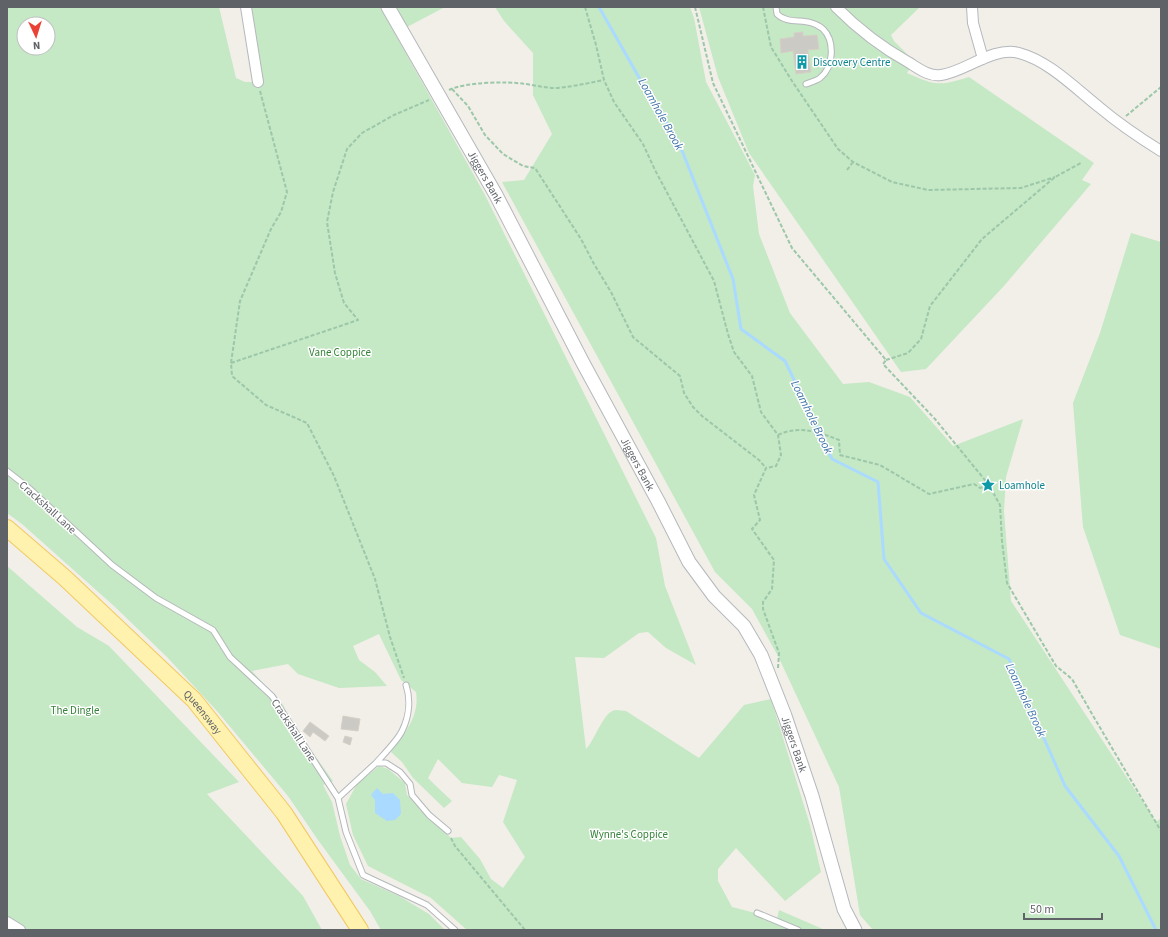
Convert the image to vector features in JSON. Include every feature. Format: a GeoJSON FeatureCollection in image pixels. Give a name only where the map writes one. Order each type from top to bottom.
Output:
{"type":"FeatureCollection","features":[{"type":"Feature","properties":{"kind":"main road","name":"Queensway"},"geometry":{"type":"LineString","coordinates":[[7,528],[65,578],[194,700],[284,813],[360,930]]}},
{"type":"Feature","properties":{"kind":"street"},"geometry":{"type":"LineString","coordinates":[[246,7],[258,82]]}},
{"type":"Feature","properties":{"kind":"street","name":"Jiggers Bank"},"geometry":{"type":"LineString","coordinates":[[388,7],[496,195],[689,562],[714,596],[744,626],[761,654],[785,716],[812,796],[844,909],[855,930]]}},
{"type":"Feature","properties":{"kind":"street"},"geometry":{"type":"LineString","coordinates":[[836,7],[860,30],[883,48],[924,72],[933,75],[941,75],[1002,52],[1018,53],[1046,65],[1100,109],[1161,151]]}},
{"type":"Feature","properties":{"kind":"street"},"geometry":{"type":"LineString","coordinates":[[972,7],[974,23],[983,59]]}},
{"type":"Feature","properties":{"kind":"street"},"geometry":{"type":"LineString","coordinates":[[7,922],[20,930]]}},
{"type":"Feature","properties":{"kind":"lane"},"geometry":{"type":"LineString","coordinates":[[776,7],[777,14],[780,17],[789,20],[809,22],[816,25],[827,33],[831,41],[830,64],[826,72],[821,77],[806,84]]}},
{"type":"Feature","properties":{"kind":"lane","name":"Crackshall Lane"},"geometry":{"type":"LineString","coordinates":[[7,471],[30,489],[112,565],[156,598],[213,630],[230,656],[272,696],[338,798],[346,832],[364,875],[427,905],[455,930]]}},
{"type":"Feature","properties":{"kind":"lane"},"geometry":{"type":"LineString","coordinates":[[338,798],[376,763],[402,732],[409,707],[409,694],[406,685]]}},
{"type":"Feature","properties":{"kind":"lane"},"geometry":{"type":"LineString","coordinates":[[376,763],[386,763],[400,772],[410,784],[412,795],[429,815],[448,831]]}},
{"type":"Feature","properties":{"kind":"lane"},"geometry":{"type":"LineString","coordinates":[[757,913],[798,930]]}},
{"type":"Feature","properties":{"kind":"path"},"geometry":{"type":"LineString","coordinates":[[585,7],[604,80],[614,102],[643,144],[655,170],[714,281],[734,352],[752,376],[760,412],[778,434],[781,455],[776,466],[766,468]]}},
{"type":"Feature","properties":{"kind":"path"},"geometry":{"type":"LineString","coordinates":[[695,7],[713,83],[792,248],[886,360]]}},
{"type":"Feature","properties":{"kind":"path"},"geometry":{"type":"LineString","coordinates":[[231,363],[358,320],[344,303],[335,273],[327,222],[333,192],[347,149],[362,133],[394,115],[456,87],[474,84],[523,83],[554,88],[604,80]]}},
{"type":"Feature","properties":{"kind":"path"},"geometry":{"type":"LineString","coordinates":[[258,82],[287,192],[281,212],[271,229],[240,302],[231,363],[232,376],[266,405],[307,423],[334,476],[375,579],[390,637],[406,685]]}},
{"type":"Feature","properties":{"kind":"path"},"geometry":{"type":"LineString","coordinates":[[1119,122],[1161,88]]}},
{"type":"Feature","properties":{"kind":"path"},"geometry":{"type":"LineString","coordinates":[[451,89],[468,106],[485,135],[503,154],[523,166],[535,168],[581,239],[611,292],[633,337],[680,376],[684,393],[693,407],[702,416],[759,460],[766,468]]}},
{"type":"Feature","properties":{"kind":"path"},"geometry":{"type":"LineString","coordinates":[[847,170],[853,162],[892,182],[928,190],[1021,188],[1055,177],[1081,163]]}},
{"type":"Feature","properties":{"kind":"path"},"geometry":{"type":"LineString","coordinates":[[1055,177],[982,239],[930,306],[922,340],[908,353],[886,360],[883,364],[935,419],[988,484],[1000,505],[1002,541],[1007,583],[1056,666],[1072,679],[1161,831]]}},
{"type":"Feature","properties":{"kind":"path"},"geometry":{"type":"LineString","coordinates":[[778,434],[787,430],[810,430],[839,440],[840,455],[880,465],[929,494],[974,484],[980,488],[988,484]]}},
{"type":"Feature","properties":{"kind":"path"},"geometry":{"type":"LineString","coordinates":[[766,468],[754,495],[760,520],[752,530],[774,560],[772,589],[763,602],[763,609],[779,653],[779,667],[769,674]]}},
{"type":"Feature","properties":{"kind":"path"},"geometry":{"type":"LineString","coordinates":[[448,831],[455,846],[525,930]]}},
{"type":"Feature","properties":{"kind":"green space","name":"Vane Coppice"},"geometry":{"type":"Polygon","coordinates":[[[7,7],[219,7],[236,78],[245,82],[262,82],[250,7],[380,7],[485,195],[656,538],[665,586],[696,665],[666,648],[648,632],[639,633],[604,658],[575,657],[586,749],[603,720],[611,712],[617,710],[626,711],[699,758],[744,705],[771,699],[810,825],[821,872],[785,901],[736,848],[718,869],[718,881],[732,907],[763,915],[776,923],[779,910],[825,930],[467,930],[431,898],[368,866],[353,835],[346,804],[357,784],[379,766],[388,769],[405,783],[407,795],[451,838],[461,837],[480,859],[491,879],[503,888],[525,857],[503,822],[517,780],[499,775],[492,787],[462,783],[438,759],[428,778],[452,801],[444,808],[413,778],[402,762],[391,752],[410,724],[416,709],[417,701],[416,692],[401,680],[379,634],[353,646],[359,660],[375,672],[387,686],[339,688],[298,674],[288,664],[252,671],[283,705],[293,725],[333,781],[323,785],[332,802],[340,836],[350,865],[361,879],[399,896],[429,914],[445,930],[381,930],[370,911],[288,796],[217,711],[167,657],[114,606],[22,524],[7,513],[7,7]]]}},
{"type":"Feature","properties":{"kind":"green space"},"geometry":{"type":"Polygon","coordinates":[[[396,7],[445,7],[407,27],[396,7]]]}},
{"type":"Feature","properties":{"kind":"green space"},"geometry":{"type":"Polygon","coordinates":[[[495,7],[690,7],[694,18],[706,82],[755,175],[753,186],[759,234],[790,313],[843,384],[869,382],[910,397],[953,446],[1023,419],[1006,477],[1004,511],[1011,601],[1156,822],[1161,818],[1161,930],[873,930],[860,915],[839,787],[779,658],[752,609],[715,572],[502,182],[524,180],[552,134],[533,95],[533,53],[504,21],[495,7]]]}},
{"type":"Feature","properties":{"kind":"green space"},"geometry":{"type":"Polygon","coordinates":[[[699,7],[920,7],[891,35],[894,41],[914,61],[907,73],[938,83],[951,82],[969,77],[1094,163],[1082,180],[1091,184],[1003,287],[926,369],[901,372],[749,153],[718,77],[699,7]]]}},
{"type":"Feature","properties":{"kind":"green space"},"geometry":{"type":"Polygon","coordinates":[[[1131,233],[1161,242],[1161,649],[1120,635],[1083,527],[1073,403],[1100,333],[1131,233]]]}},
{"type":"Feature","properties":{"kind":"green space","name":"The Dingle"},"geometry":{"type":"Polygon","coordinates":[[[7,566],[77,627],[109,646],[239,782],[207,794],[303,896],[322,930],[22,930],[7,920],[7,566]]]}},
{"type":"Feature","properties":{"kind":"water"},"geometry":{"type":"Polygon","coordinates":[[[377,788],[383,794],[393,793],[400,800],[401,814],[395,820],[387,821],[375,813],[375,800],[371,795],[377,788]]]}},
{"type":"Feature","properties":{"kind":"building","name":"Discovery Centre"},"geometry":{"type":"Polygon","coordinates":[[[803,32],[803,36],[817,35],[819,49],[808,50],[811,72],[796,74],[793,51],[781,53],[780,39],[794,37],[794,33],[803,32]]]}},
{"type":"Feature","properties":{"kind":"building"},"geometry":{"type":"Polygon","coordinates":[[[343,716],[360,719],[358,731],[341,729],[343,716]]]}},
{"type":"Feature","properties":{"kind":"building"},"geometry":{"type":"Polygon","coordinates":[[[310,722],[329,736],[325,741],[313,732],[310,737],[303,731],[310,722]]]}},
{"type":"Feature","properties":{"kind":"building"},"geometry":{"type":"Polygon","coordinates":[[[345,736],[352,738],[350,745],[343,742],[345,736]]]}},
{"type":"Feature","properties":{"kind":"waterway","name":"Loamhole Brook"},"geometry":{"type":"LineString","coordinates":[[599,7],[641,81],[679,143],[733,279],[741,329],[785,361],[832,459],[878,482],[884,559],[921,613],[1009,659],[1065,786],[1119,856],[1156,930]]}},
{"type":"Feature","properties":{"kind":"place","name":"Discovery Centre"},"geometry":{"type":"Point","coordinates":[802,62]}},
{"type":"Feature","properties":{"kind":"place","name":"Loamhole"},"geometry":{"type":"Point","coordinates":[988,485]}},
{"type":"Feature","properties":{"kind":"park label","name":"Wynne's Coppice"},"geometry":{"type":"Point","coordinates":[629,834]}}]}
